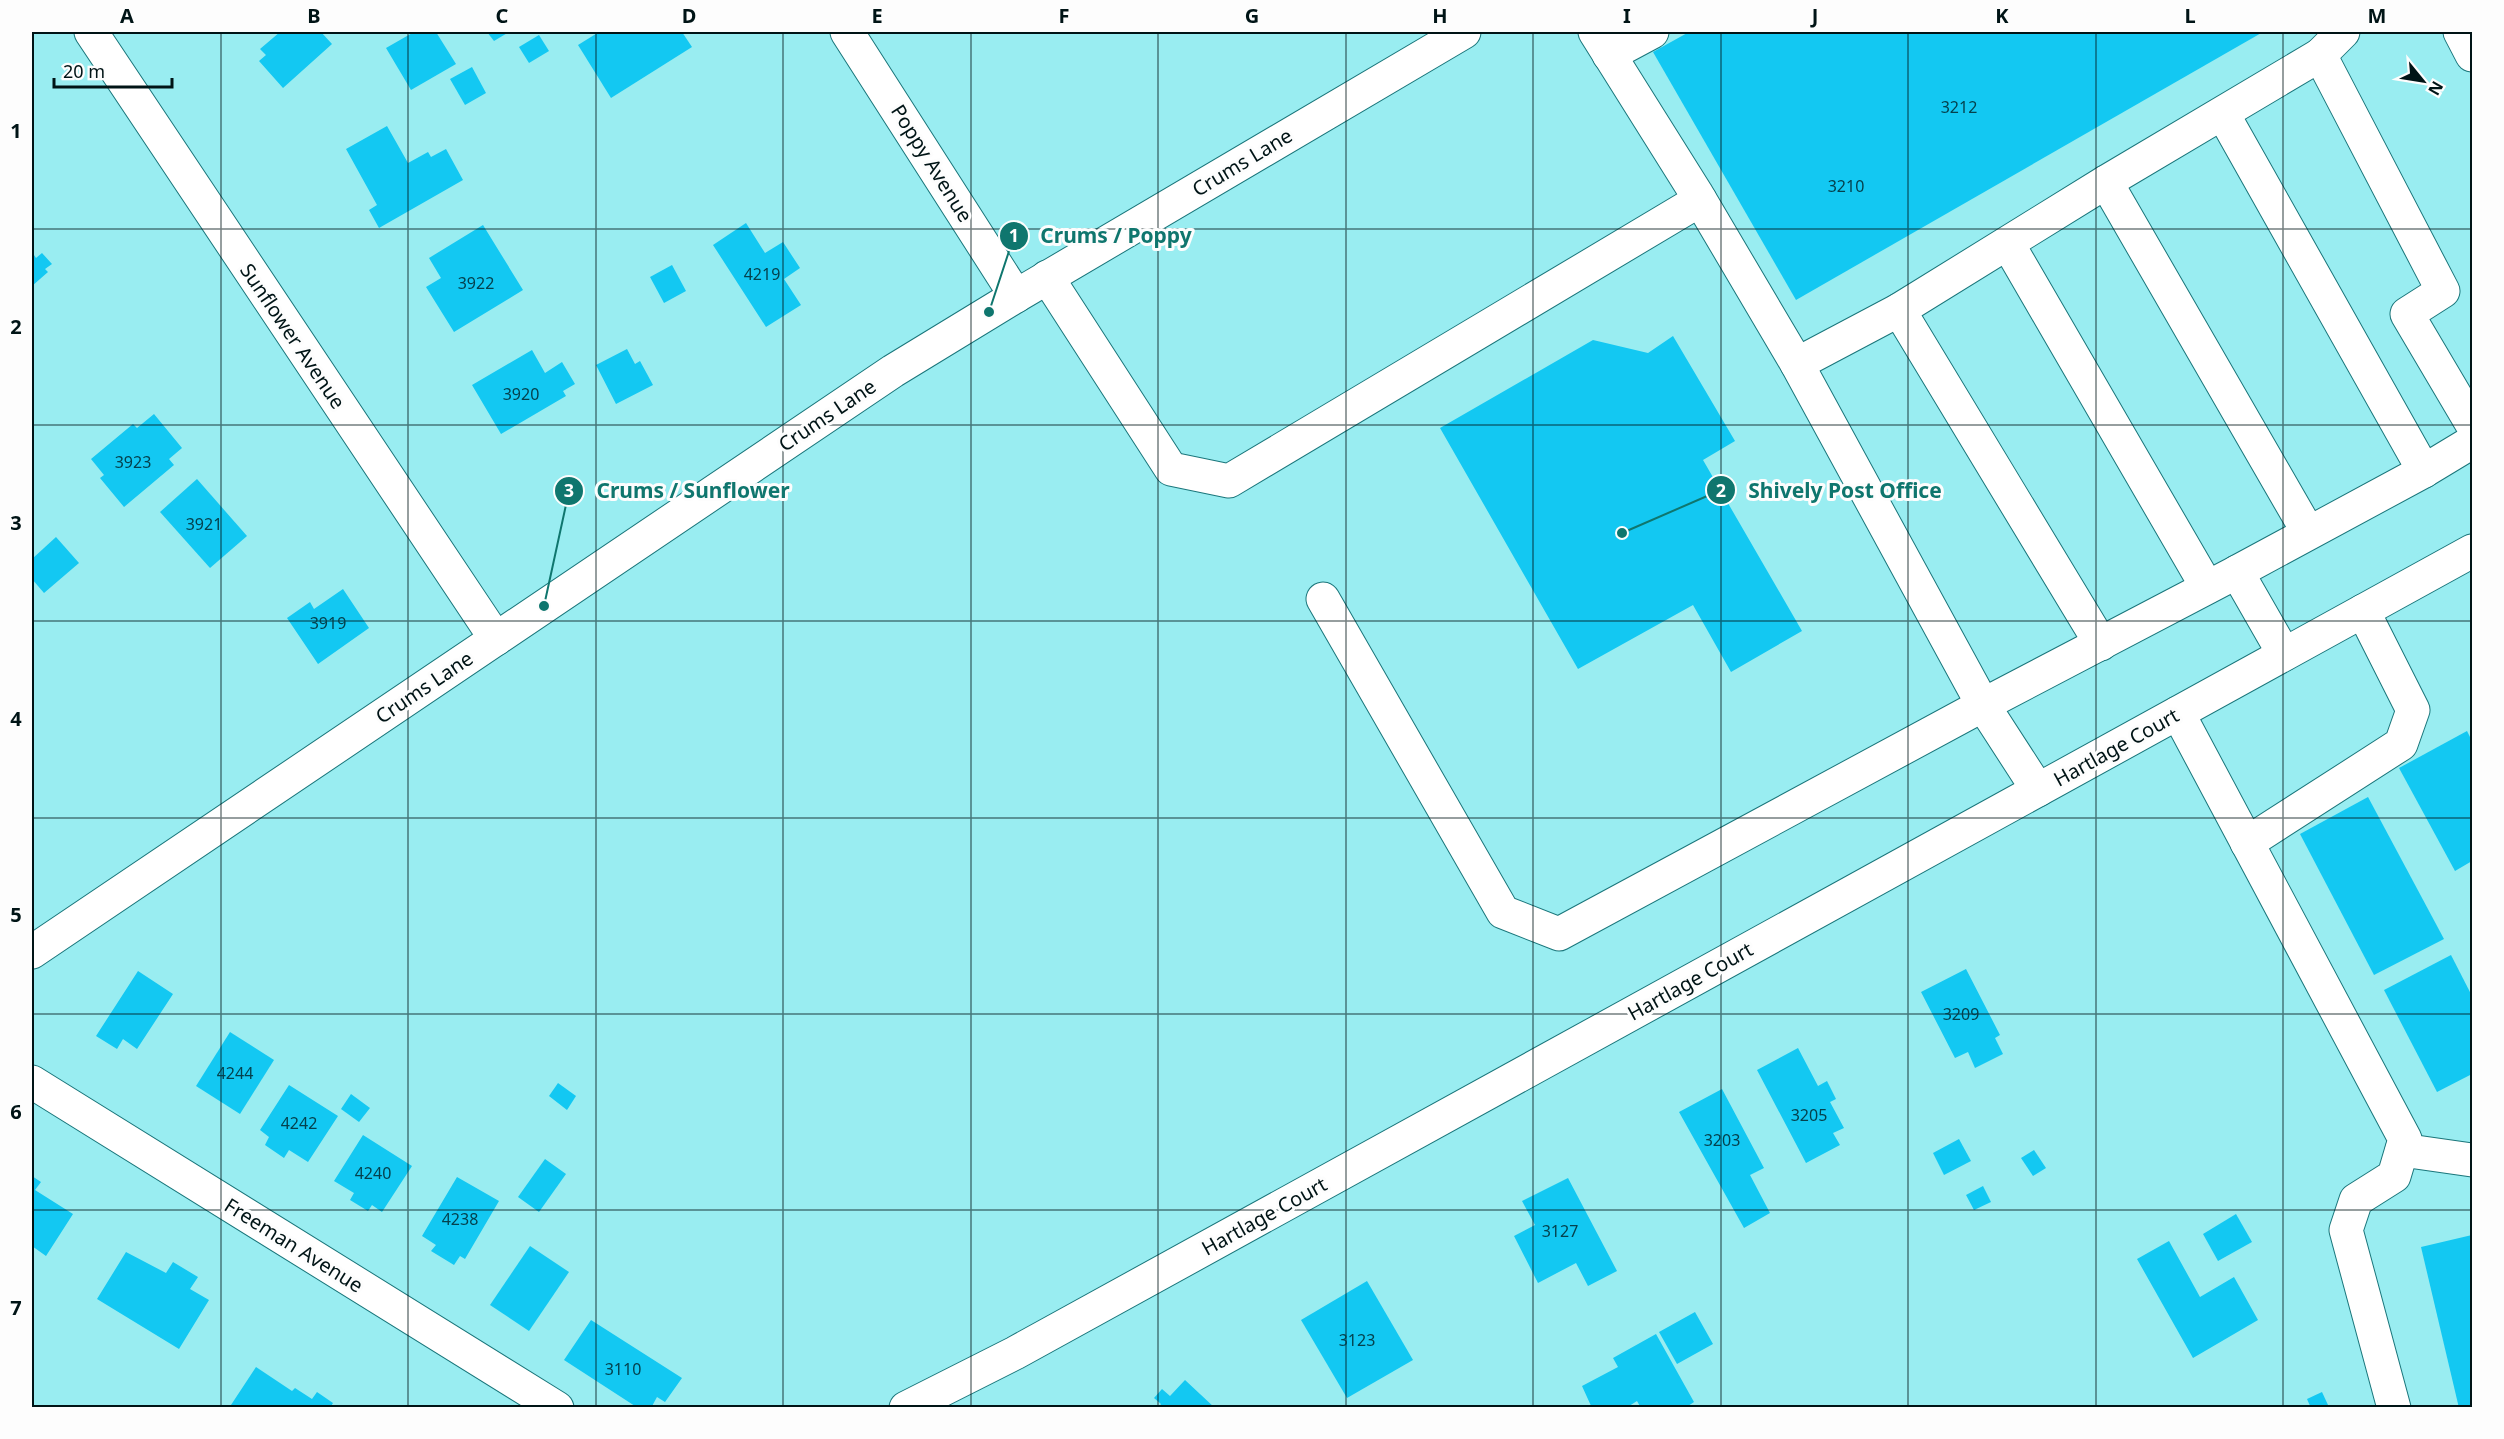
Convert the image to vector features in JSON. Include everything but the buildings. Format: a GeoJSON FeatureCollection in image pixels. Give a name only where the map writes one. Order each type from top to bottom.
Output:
{"type":"FeatureCollection","features":[{"type":"Feature","properties":{"kind":"street","name":"Sunflower Avenue"},"geometry":{"type":"LineString","coordinates":[[91,32],[496,639]]}},
{"type":"Feature","properties":{"kind":"street","name":"Poppy Avenue"},"geometry":{"type":"LineString","coordinates":[[847,32],[1016,296]]}},
{"type":"Feature","properties":{"kind":"street","name":"Crums Lane"},"geometry":{"type":"LineString","coordinates":[[32,952],[893,371],[1047,277],[1464,32]]}},
{"type":"Feature","properties":{"kind":"street"},"geometry":{"type":"LineString","coordinates":[[1652,32],[1602,43],[1700,200],[1797,364],[1983,705],[2038,790]]}},
{"type":"Feature","properties":{"kind":"street"},"geometry":{"type":"LineString","coordinates":[[1797,364],[1899,310],[2106,182],[2223,114],[2320,55],[2343,32]]}},
{"type":"Feature","properties":{"kind":"street"},"geometry":{"type":"LineString","coordinates":[[2460,32],[2472,55]]}},
{"type":"Feature","properties":{"kind":"street"},"geometry":{"type":"LineString","coordinates":[[2320,55],[2443,291],[2407,314],[2472,424]]}},
{"type":"Feature","properties":{"kind":"street"},"geometry":{"type":"LineString","coordinates":[[2223,114],[2424,471]]}},
{"type":"Feature","properties":{"kind":"street"},"geometry":{"type":"LineString","coordinates":[[2106,182],[2308,532]]}},
{"type":"Feature","properties":{"kind":"street"},"geometry":{"type":"LineString","coordinates":[[1047,277],[1172,469],[1230,481],[1700,200]]}},
{"type":"Feature","properties":{"kind":"street"},"geometry":{"type":"LineString","coordinates":[[2008,244],[2207,587]]}},
{"type":"Feature","properties":{"kind":"street"},"geometry":{"type":"LineString","coordinates":[[1899,310],[2101,644]]}},
{"type":"Feature","properties":{"kind":"street"},"geometry":{"type":"LineString","coordinates":[[1323,599],[1503,912],[1559,934],[1983,705],[2237,572],[2424,471],[2472,442]]}},
{"type":"Feature","properties":{"kind":"street","name":"Hartlage Court"},"geometry":{"type":"LineString","coordinates":[[906,1407],[1015,1353],[2472,551]]}},
{"type":"Feature","properties":{"kind":"street"},"geometry":{"type":"LineString","coordinates":[[2237,572],[2284,654]]}},
{"type":"Feature","properties":{"kind":"street"},"geometry":{"type":"LineString","coordinates":[[2247,843],[2401,744],[2414,710],[2363,611]]}},
{"type":"Feature","properties":{"kind":"street"},"geometry":{"type":"LineString","coordinates":[[2178,713],[2405,1139],[2394,1176],[2356,1200],[2346,1230],[2394,1407]]}},
{"type":"Feature","properties":{"kind":"street","name":"Freeman Avenue"},"geometry":{"type":"LineString","coordinates":[[32,1082],[557,1407]]}},
{"type":"Feature","properties":{"kind":"street"},"geometry":{"type":"LineString","coordinates":[[2402,1150],[2472,1160]]}},
{"type":"Feature","properties":{"kind":"place","name":"Crums / Poppy"},"geometry":{"type":"Point","coordinates":[989,312]}},
{"type":"Feature","properties":{"kind":"place","name":"Shively Post Office"},"geometry":{"type":"Point","coordinates":[1622,533]}},
{"type":"Feature","properties":{"kind":"place","name":"Crums / Sunflower"},"geometry":{"type":"Point","coordinates":[544,606]}}]}
